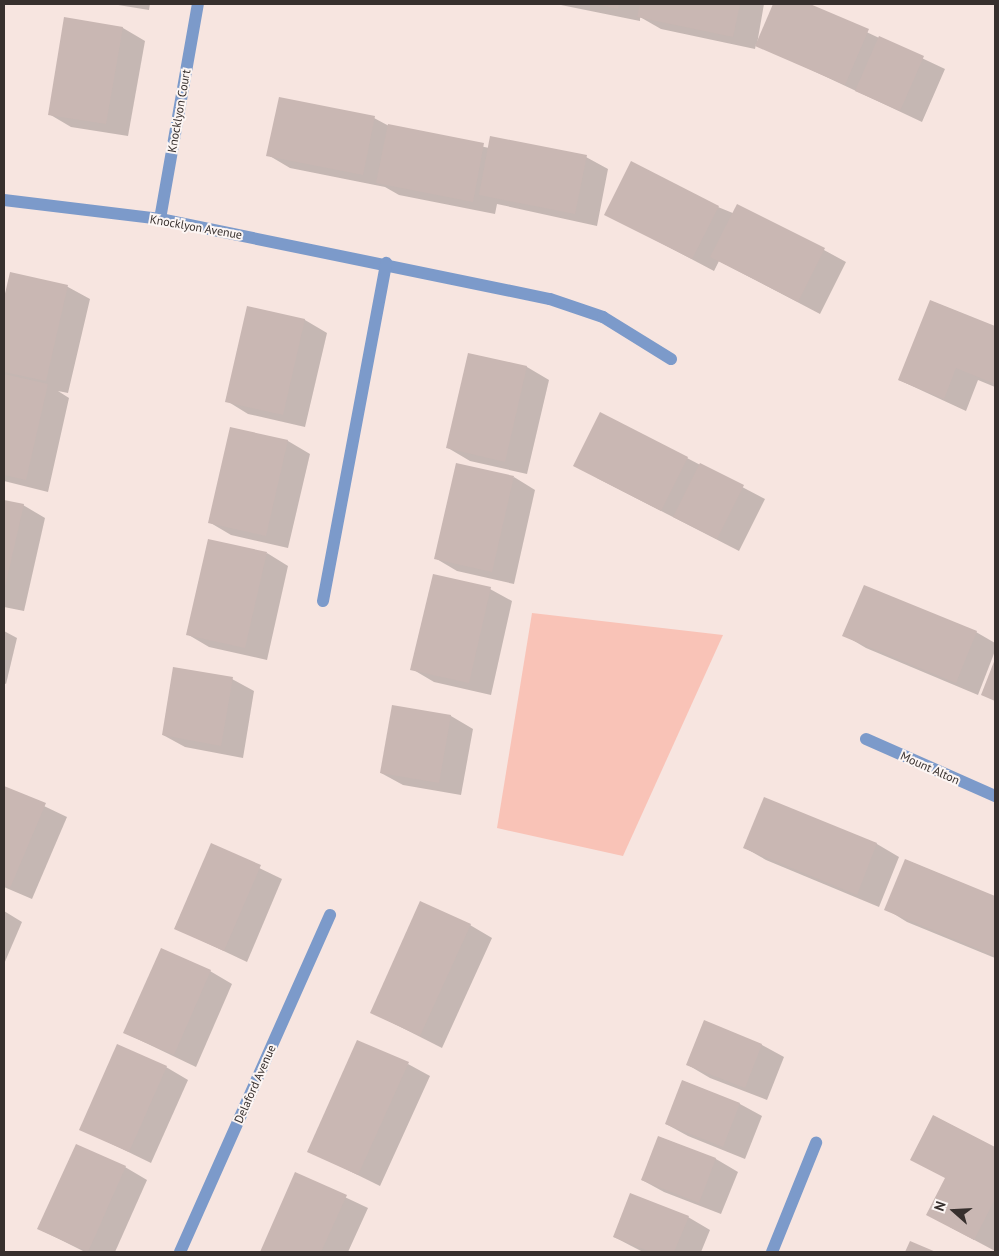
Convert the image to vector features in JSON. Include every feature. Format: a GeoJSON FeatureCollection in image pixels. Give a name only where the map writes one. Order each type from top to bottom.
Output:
{"type":"FeatureCollection","features":[{"type":"Feature","properties":{"kind":"street","name":"Knocklyon Court"},"geometry":{"type":"LineString","coordinates":[[160,219],[198,4]]}},
{"type":"Feature","properties":{"kind":"street","name":"Knocklyon Avenue"},"geometry":{"type":"LineString","coordinates":[[4,200],[160,219],[386,263],[550,299],[603,318],[671,359]]}},
{"type":"Feature","properties":{"kind":"street"},"geometry":{"type":"LineString","coordinates":[[323,601],[386,263]]}},
{"type":"Feature","properties":{"kind":"street","name":"Mount Alton"},"geometry":{"type":"LineString","coordinates":[[866,739],[995,796]]}},
{"type":"Feature","properties":{"kind":"street","name":"Delaford Avenue"},"geometry":{"type":"LineString","coordinates":[[180,1252],[330,915]]}},
{"type":"Feature","properties":{"kind":"street"},"geometry":{"type":"LineString","coordinates":[[772,1252],[816,1143]]}},
{"type":"Feature","properties":{"kind":"shaded area"},"geometry":{"type":"Polygon","coordinates":[[[532,613],[723,635],[623,856],[497,828],[532,613]]]}},
{"type":"Feature","properties":{"kind":"building"},"geometry":{"type":"Polygon","coordinates":[[[595,4],[619,4],[618,9],[595,4]]]}},
{"type":"Feature","properties":{"kind":"building"},"geometry":{"type":"Polygon","coordinates":[[[640,4],[740,4],[733,37],[637,17],[640,4]]]}},
{"type":"Feature","properties":{"kind":"building"},"geometry":{"type":"Polygon","coordinates":[[[773,4],[810,4],[869,29],[845,85],[755,46],[773,4]]]}},
{"type":"Feature","properties":{"kind":"building"},"geometry":{"type":"Polygon","coordinates":[[[64,17],[123,27],[106,124],[48,115],[64,17]]]}},
{"type":"Feature","properties":{"kind":"building"},"geometry":{"type":"Polygon","coordinates":[[[879,36],[924,56],[900,111],[855,91],[879,36]]]}},
{"type":"Feature","properties":{"kind":"building"},"geometry":{"type":"Polygon","coordinates":[[[279,97],[375,116],[363,175],[266,156],[279,97]]]}},
{"type":"Feature","properties":{"kind":"building"},"geometry":{"type":"Polygon","coordinates":[[[388,124],[484,143],[473,202],[376,183],[388,124]]]}},
{"type":"Feature","properties":{"kind":"building"},"geometry":{"type":"Polygon","coordinates":[[[490,136],[587,155],[575,214],[479,195],[490,136]]]}},
{"type":"Feature","properties":{"kind":"building"},"geometry":{"type":"Polygon","coordinates":[[[631,161],[719,206],[692,259],[604,215],[631,161]]]}},
{"type":"Feature","properties":{"kind":"building"},"geometry":{"type":"Polygon","coordinates":[[[737,204],[825,248],[798,302],[710,257],[737,204]]]}},
{"type":"Feature","properties":{"kind":"building"},"geometry":{"type":"Polygon","coordinates":[[[10,272],[68,285],[46,381],[4,372],[4,298],[10,272]]]}},
{"type":"Feature","properties":{"kind":"building"},"geometry":{"type":"Polygon","coordinates":[[[930,300],[995,326],[995,384],[956,368],[944,399],[898,380],[930,300]]]}},
{"type":"Feature","properties":{"kind":"building"},"geometry":{"type":"Polygon","coordinates":[[[247,306],[305,319],[283,415],[225,402],[247,306]]]}},
{"type":"Feature","properties":{"kind":"building"},"geometry":{"type":"Polygon","coordinates":[[[468,353],[527,366],[505,462],[446,448],[468,353]]]}},
{"type":"Feature","properties":{"kind":"building"},"geometry":{"type":"Polygon","coordinates":[[[4,374],[48,384],[26,480],[4,475],[4,374]]]}},
{"type":"Feature","properties":{"kind":"building"},"geometry":{"type":"Polygon","coordinates":[[[600,412],[688,457],[661,511],[573,466],[600,412]]]}},
{"type":"Feature","properties":{"kind":"building"},"geometry":{"type":"Polygon","coordinates":[[[230,427],[288,440],[266,536],[208,523],[230,427]]]}},
{"type":"Feature","properties":{"kind":"building"},"geometry":{"type":"Polygon","coordinates":[[[456,463],[514,476],[492,572],[434,559],[456,463]]]}},
{"type":"Feature","properties":{"kind":"building"},"geometry":{"type":"Polygon","coordinates":[[[700,463],[744,485],[717,539],[673,517],[700,463]]]}},
{"type":"Feature","properties":{"kind":"building"},"geometry":{"type":"Polygon","coordinates":[[[4,500],[24,504],[5,587],[4,587],[4,500]]]}},
{"type":"Feature","properties":{"kind":"building"},"geometry":{"type":"Polygon","coordinates":[[[208,539],[267,552],[245,648],[186,635],[208,539]]]}},
{"type":"Feature","properties":{"kind":"building"},"geometry":{"type":"Polygon","coordinates":[[[433,574],[491,587],[469,683],[410,670],[433,574]]]}},
{"type":"Feature","properties":{"kind":"building"},"geometry":{"type":"Polygon","coordinates":[[[864,585],[977,631],[956,683],[842,636],[864,585]]]}},
{"type":"Feature","properties":{"kind":"building"},"geometry":{"type":"Polygon","coordinates":[[[995,659],[995,701],[981,695],[995,659]]]}},
{"type":"Feature","properties":{"kind":"building"},"geometry":{"type":"Polygon","coordinates":[[[173,667],[233,677],[221,746],[162,735],[173,667]]]}},
{"type":"Feature","properties":{"kind":"building"},"geometry":{"type":"Polygon","coordinates":[[[392,705],[451,715],[439,783],[380,773],[392,705]]]}},
{"type":"Feature","properties":{"kind":"building"},"geometry":{"type":"Polygon","coordinates":[[[4,786],[46,803],[10,888],[4,885],[4,786]]]}},
{"type":"Feature","properties":{"kind":"building"},"geometry":{"type":"Polygon","coordinates":[[[764,797],[877,843],[857,895],[743,848],[764,797]]]}},
{"type":"Feature","properties":{"kind":"building"},"geometry":{"type":"Polygon","coordinates":[[[211,843],[261,865],[224,951],[174,929],[211,843]]]}},
{"type":"Feature","properties":{"kind":"building"},"geometry":{"type":"Polygon","coordinates":[[[905,859],[995,896],[995,956],[884,910],[905,859]]]}},
{"type":"Feature","properties":{"kind":"building"},"geometry":{"type":"Polygon","coordinates":[[[420,901],[471,924],[420,1036],[370,1013],[420,901]]]}},
{"type":"Feature","properties":{"kind":"building"},"geometry":{"type":"Polygon","coordinates":[[[161,948],[211,970],[174,1055],[123,1033],[161,948]]]}},
{"type":"Feature","properties":{"kind":"building"},"geometry":{"type":"Polygon","coordinates":[[[704,1020],[762,1044],[745,1088],[686,1065],[704,1020]]]}},
{"type":"Feature","properties":{"kind":"building"},"geometry":{"type":"Polygon","coordinates":[[[357,1040],[409,1062],[358,1175],[307,1152],[357,1040]]]}},
{"type":"Feature","properties":{"kind":"building"},"geometry":{"type":"Polygon","coordinates":[[[117,1044],[167,1066],[129,1152],[79,1130],[117,1044]]]}},
{"type":"Feature","properties":{"kind":"building"},"geometry":{"type":"Polygon","coordinates":[[[682,1080],[740,1103],[723,1147],[665,1124],[682,1080]]]}},
{"type":"Feature","properties":{"kind":"building"},"geometry":{"type":"Polygon","coordinates":[[[933,1115],[995,1147],[995,1199],[974,1240],[926,1215],[945,1178],[910,1160],[933,1115]]]}},
{"type":"Feature","properties":{"kind":"building"},"geometry":{"type":"Polygon","coordinates":[[[658,1136],[716,1158],[699,1203],[641,1180],[658,1136]]]}},
{"type":"Feature","properties":{"kind":"building"},"geometry":{"type":"Polygon","coordinates":[[[76,1144],[126,1166],[88,1252],[37,1229],[76,1144]]]}},
{"type":"Feature","properties":{"kind":"building"},"geometry":{"type":"Polygon","coordinates":[[[295,1172],[347,1195],[321,1252],[260,1252],[295,1172]]]}},
{"type":"Feature","properties":{"kind":"building"},"geometry":{"type":"Polygon","coordinates":[[[630,1193],[689,1216],[674,1252],[651,1252],[613,1237],[630,1193]]]}},
{"type":"Feature","properties":{"kind":"building"},"geometry":{"type":"Polygon","coordinates":[[[910,1241],[936,1252],[905,1252],[910,1241]]]}}]}
